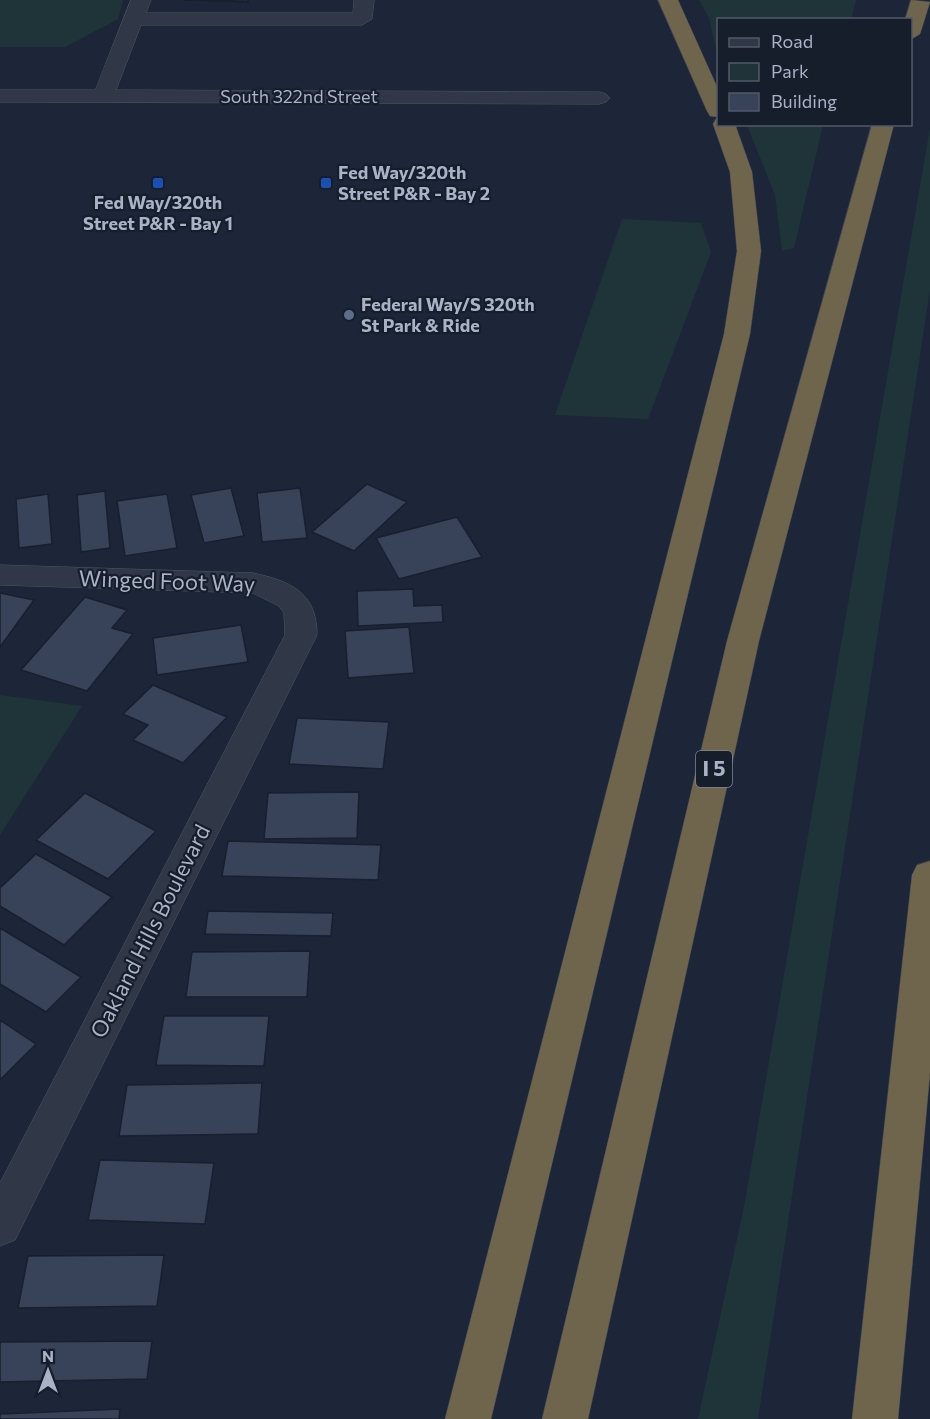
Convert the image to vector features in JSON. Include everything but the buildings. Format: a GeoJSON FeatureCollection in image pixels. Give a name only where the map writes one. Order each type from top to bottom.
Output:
{"type":"FeatureCollection","features":[{"type":"Feature","properties":{"kind":"highway"},"geometry":{"type":"LineString","coordinates":[[668,0],[717,109]]}},
{"type":"Feature","properties":{"kind":"highway"},"geometry":{"type":"LineString","coordinates":[[901,18],[903,0]]}},
{"type":"Feature","properties":{"kind":"highway"},"geometry":{"type":"LineString","coordinates":[[912,28],[921,0]]}},
{"type":"Feature","properties":{"kind":"highway"},"geometry":{"type":"LineString","coordinates":[[468,1419],[737,334],[750,251],[741,172],[725,126]]}},
{"type":"Feature","properties":{"kind":"highway","name":"I 5"},"geometry":{"type":"LineString","coordinates":[[565,1419],[743,641],[883,126]]}},
{"type":"Feature","properties":{"kind":"highway"},"geometry":{"type":"LineString","coordinates":[[875,1419],[930,875]]}},
{"type":"Feature","properties":{"kind":"street"},"geometry":{"type":"LineString","coordinates":[[103,96],[138,10],[277,9],[362,19],[364,0]]}},
{"type":"Feature","properties":{"kind":"street","name":"South 322nd Street"},"geometry":{"type":"LineString","coordinates":[[0,96],[599,98]]}},
{"type":"Feature","properties":{"kind":"street","name":"Winged Foot Way"},"geometry":{"type":"LineString","coordinates":[[0,575],[266,585],[281,592],[294,602],[303,617],[301,635]]}},
{"type":"Feature","properties":{"kind":"street","name":"Oakland Hills Boulevard"},"geometry":{"type":"LineString","coordinates":[[0,1226],[301,635]]}},
{"type":"Feature","properties":{"kind":"green space"},"geometry":{"type":"Polygon","coordinates":[[[0,0],[123,0],[118,19],[65,47],[0,47],[0,0]]]}},
{"type":"Feature","properties":{"kind":"green space"},"geometry":{"type":"Polygon","coordinates":[[[699,0],[856,0],[851,18],[717,18],[717,52],[709,18],[699,0]]]}},
{"type":"Feature","properties":{"kind":"green space"},"geometry":{"type":"Polygon","coordinates":[[[747,126],[823,126],[794,248],[782,251],[775,195],[747,126]]]}},
{"type":"Feature","properties":{"kind":"green space"},"geometry":{"type":"Polygon","coordinates":[[[930,128],[930,290],[758,1419],[698,1419],[744,1207],[930,128]]]}},
{"type":"Feature","properties":{"kind":"green space"},"geometry":{"type":"Polygon","coordinates":[[[622,219],[701,223],[711,252],[648,419],[555,415],[622,219]]]}},
{"type":"Feature","properties":{"kind":"green space"},"geometry":{"type":"Polygon","coordinates":[[[0,695],[82,706],[0,835],[0,695]]]}},
{"type":"Feature","properties":{"kind":"place","name":"Fed Way/320th Street P&R - Bay 1"},"geometry":{"type":"Point","coordinates":[158,183]}},
{"type":"Feature","properties":{"kind":"place","name":"Fed Way/320th Street P&R - Bay 2"},"geometry":{"type":"Point","coordinates":[326,183]}},
{"type":"Feature","properties":{"kind":"place","name":"Federal Way/S 320th St Park & Ride"},"geometry":{"type":"Point","coordinates":[349,315]}}]}
